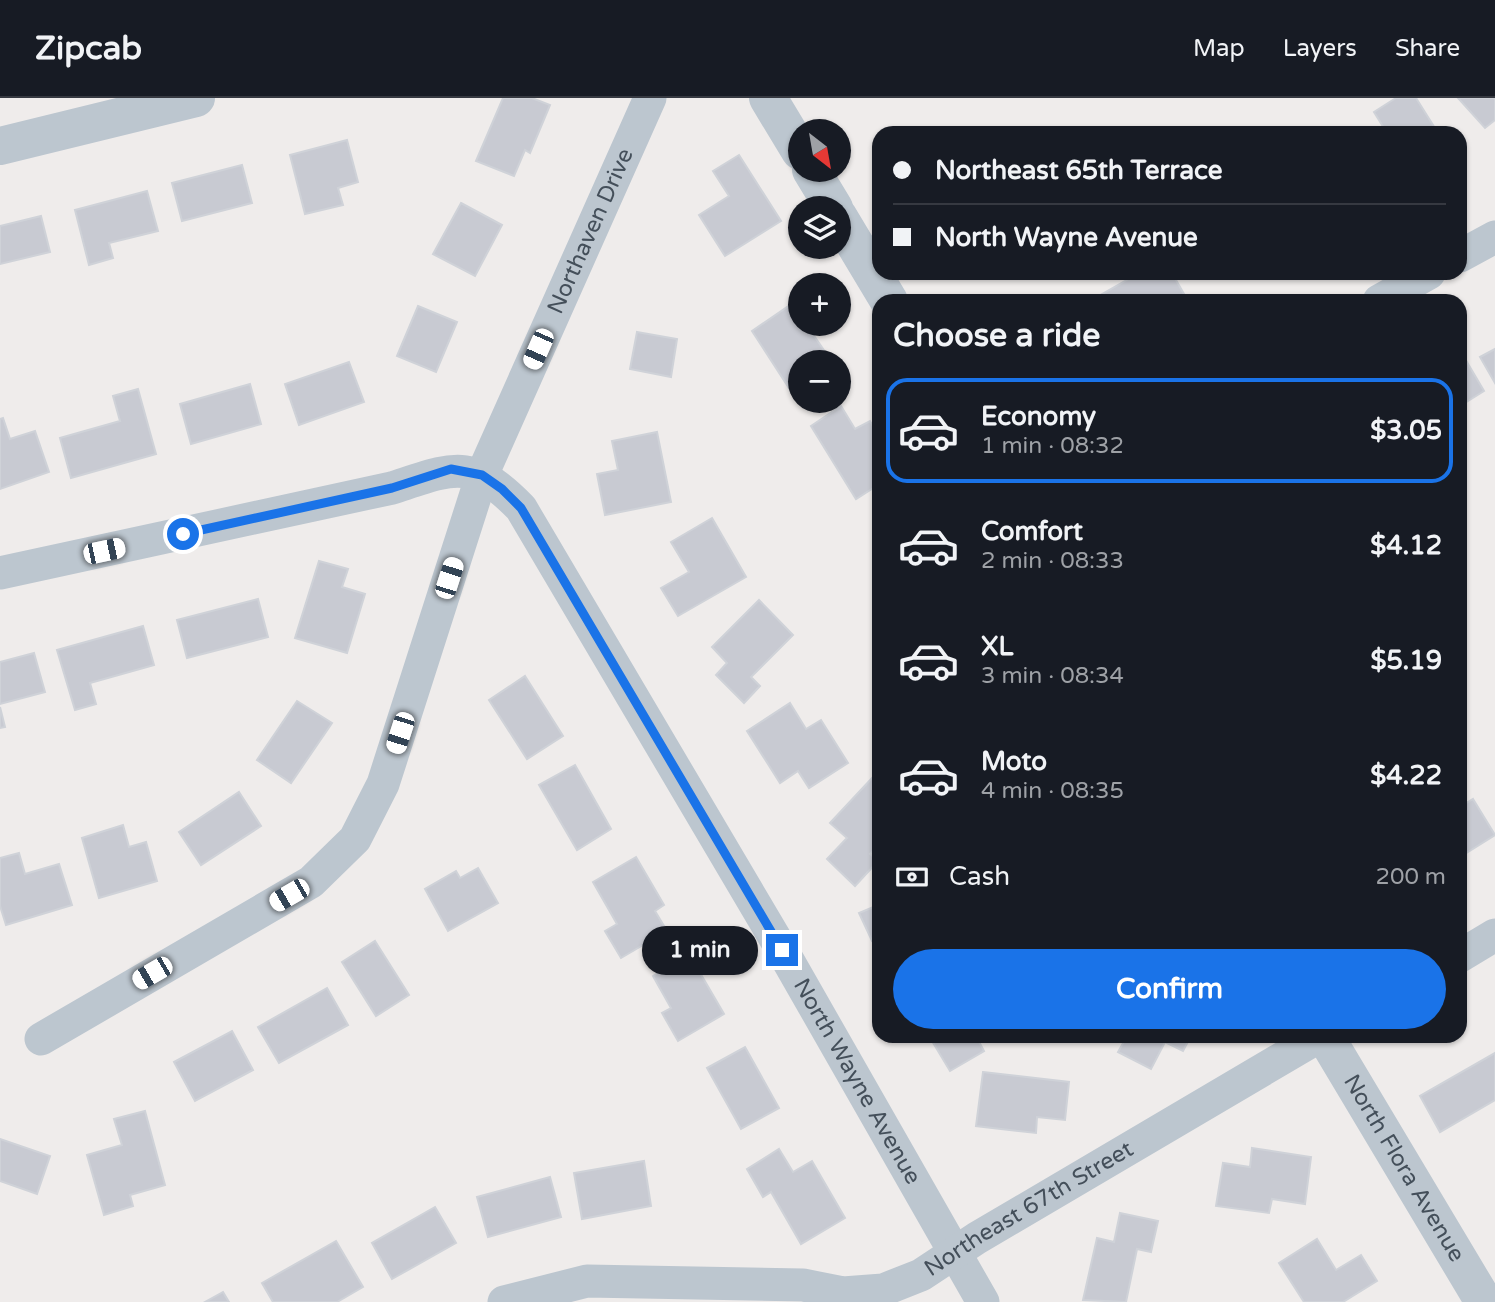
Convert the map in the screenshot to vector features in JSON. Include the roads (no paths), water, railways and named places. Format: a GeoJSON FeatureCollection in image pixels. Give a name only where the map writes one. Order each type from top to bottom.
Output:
{"type":"FeatureCollection","features":[{"type":"Feature","properties":{"kind":"street"},"geometry":{"type":"LineString","coordinates":[[0,146],[196,98]]}},
{"type":"Feature","properties":{"kind":"street","name":"Northaven Drive"},"geometry":{"type":"LineString","coordinates":[[41,1039],[312,882],[355,839],[383,784],[482,475],[650,98]]}},
{"type":"Feature","properties":{"kind":"street"},"geometry":{"type":"LineString","coordinates":[[768,98],[788,132]]}},
{"type":"Feature","properties":{"kind":"street"},"geometry":{"type":"LineString","coordinates":[[1467,252],[1495,237]]}},
{"type":"Feature","properties":{"kind":"street"},"geometry":{"type":"LineString","coordinates":[[851,238],[872,273]]}},
{"type":"Feature","properties":{"kind":"street"},"geometry":{"type":"LineString","coordinates":[[1391,294],[1416,280]]}},
{"type":"Feature","properties":{"kind":"street"},"geometry":{"type":"LineString","coordinates":[[0,573],[392,488],[451,469],[482,475]]}},
{"type":"Feature","properties":{"kind":"street","name":"North Wayne Avenue"},"geometry":{"type":"LineString","coordinates":[[482,475],[502,489],[521,508],[782,950],[983,1302]]}},
{"type":"Feature","properties":{"kind":"street"},"geometry":{"type":"LineString","coordinates":[[1467,952],[1495,935]]}},
{"type":"Feature","properties":{"kind":"street","name":"Northeast 67th Street"},"geometry":{"type":"LineString","coordinates":[[503,1302],[587,1281],[803,1285],[822,1291],[863,1293],[883,1290],[921,1275],[953,1252],[1310,1043]]}},
{"type":"Feature","properties":{"kind":"street","name":"North Flora Avenue"},"geometry":{"type":"LineString","coordinates":[[1326,1043],[1484,1302]]}}]}
